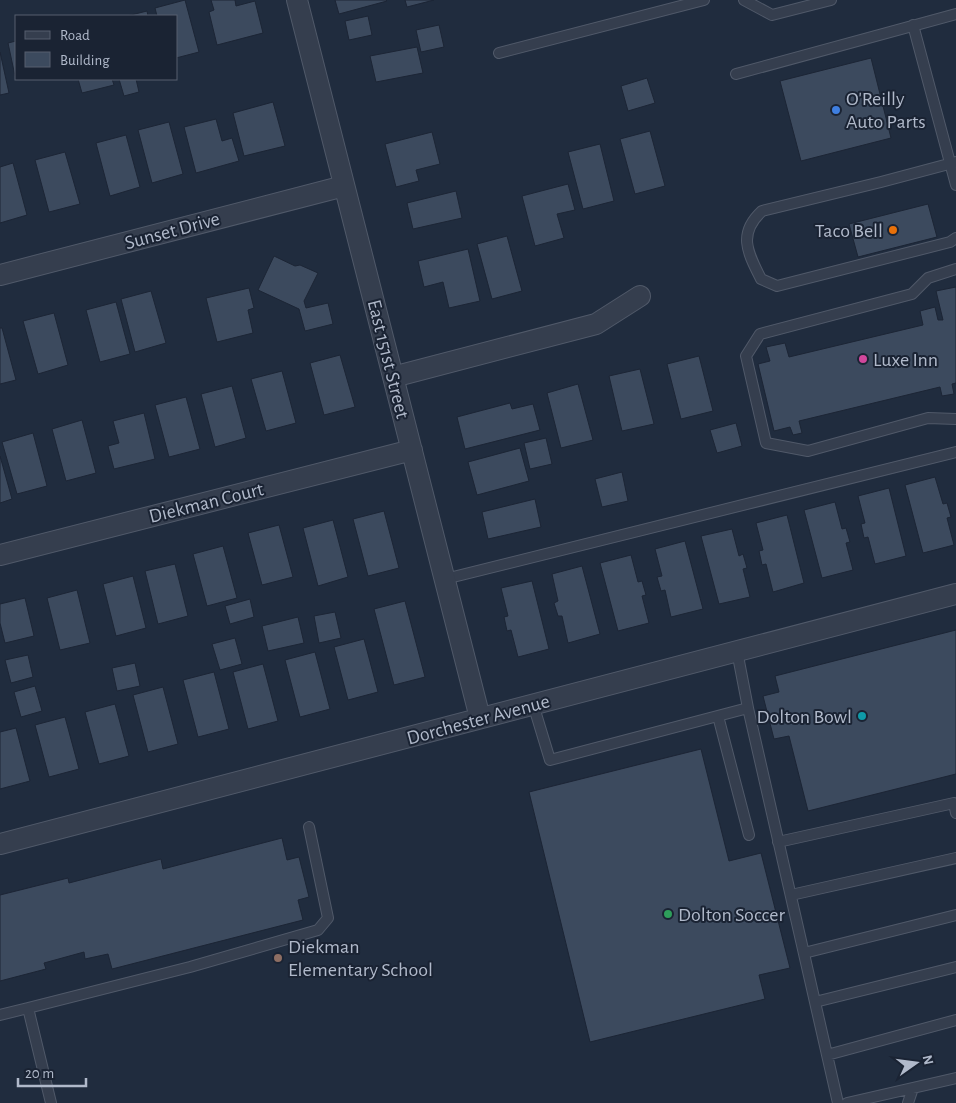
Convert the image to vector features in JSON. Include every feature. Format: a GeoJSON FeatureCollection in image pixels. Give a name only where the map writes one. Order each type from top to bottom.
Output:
{"type":"FeatureCollection","features":[{"type":"Feature","properties":{"kind":"street","name":"East 151st Street"},"geometry":{"type":"LineString","coordinates":[[297,0],[480,718]]}},
{"type":"Feature","properties":{"kind":"street","name":"Sunset Drive"},"geometry":{"type":"LineString","coordinates":[[0,275],[344,186]]}},
{"type":"Feature","properties":{"kind":"street"},"geometry":{"type":"LineString","coordinates":[[393,377],[596,324],[640,296]]}},
{"type":"Feature","properties":{"kind":"street","name":"Diekman Court"},"geometry":{"type":"LineString","coordinates":[[0,555],[412,450]]}},
{"type":"Feature","properties":{"kind":"street","name":"Dorchester Avenue"},"geometry":{"type":"LineString","coordinates":[[0,844],[956,594]]}},
{"type":"Feature","properties":{"kind":"lane"},"geometry":{"type":"LineString","coordinates":[[499,53],[704,0]]}},
{"type":"Feature","properties":{"kind":"lane"},"geometry":{"type":"LineString","coordinates":[[744,0],[772,15],[831,0]]}},
{"type":"Feature","properties":{"kind":"lane"},"geometry":{"type":"LineString","coordinates":[[736,74],[956,14]]}},
{"type":"Feature","properties":{"kind":"lane"},"geometry":{"type":"LineString","coordinates":[[913,26],[953,162],[956,185]]}},
{"type":"Feature","properties":{"kind":"lane"},"geometry":{"type":"LineString","coordinates":[[953,162],[762,211],[751,221],[747,235],[748,254],[761,279],[777,286],[950,242],[956,238]]}},
{"type":"Feature","properties":{"kind":"lane"},"geometry":{"type":"LineString","coordinates":[[956,269],[928,278],[912,294],[760,334],[746,356],[766,443],[808,451],[928,418],[956,419]]}},
{"type":"Feature","properties":{"kind":"lane"},"geometry":{"type":"LineString","coordinates":[[445,579],[956,452]]}},
{"type":"Feature","properties":{"kind":"lane"},"geometry":{"type":"LineString","coordinates":[[737,651],[748,708],[838,1103]]}},
{"type":"Feature","properties":{"kind":"lane"},"geometry":{"type":"LineString","coordinates":[[534,704],[550,760],[748,708]]}},
{"type":"Feature","properties":{"kind":"lane"},"geometry":{"type":"LineString","coordinates":[[718,716],[749,835]]}},
{"type":"Feature","properties":{"kind":"lane"},"geometry":{"type":"LineString","coordinates":[[778,842],[954,803],[956,813]]}},
{"type":"Feature","properties":{"kind":"lane"},"geometry":{"type":"LineString","coordinates":[[0,1015],[190,967],[318,930],[328,918],[309,827]]}},
{"type":"Feature","properties":{"kind":"lane"},"geometry":{"type":"LineString","coordinates":[[790,895],[956,858]]}},
{"type":"Feature","properties":{"kind":"lane"},"geometry":{"type":"LineString","coordinates":[[804,953],[956,914]]}},
{"type":"Feature","properties":{"kind":"lane"},"geometry":{"type":"LineString","coordinates":[[815,1002],[956,968]]}},
{"type":"Feature","properties":{"kind":"lane"},"geometry":{"type":"LineString","coordinates":[[28,1008],[51,1103]]}},
{"type":"Feature","properties":{"kind":"lane"},"geometry":{"type":"LineString","coordinates":[[827,1055],[956,1020]]}},
{"type":"Feature","properties":{"kind":"lane"},"geometry":{"type":"LineString","coordinates":[[847,1103],[956,1078]]}},
{"type":"Feature","properties":{"kind":"lane"},"geometry":{"type":"LineString","coordinates":[[908,1103],[913,1088]]}},
{"type":"Feature","properties":{"kind":"building"},"geometry":{"type":"Polygon","coordinates":[[[185,0],[199,52],[178,57],[178,15],[157,15],[155,8],[185,0]]]}},
{"type":"Feature","properties":{"kind":"building"},"geometry":{"type":"Polygon","coordinates":[[[211,0],[235,0],[236,6],[255,1],[263,33],[217,45],[209,12],[214,10],[211,0]]]}},
{"type":"Feature","properties":{"kind":"building"},"geometry":{"type":"Polygon","coordinates":[[[335,0],[386,0],[387,1],[339,14],[335,0]]]}},
{"type":"Feature","properties":{"kind":"building"},"geometry":{"type":"Polygon","coordinates":[[[405,0],[434,0],[407,7],[405,0]]]}},
{"type":"Feature","properties":{"kind":"building"},"geometry":{"type":"Polygon","coordinates":[[[147,11],[148,15],[131,15],[147,11]]]}},
{"type":"Feature","properties":{"kind":"building"},"geometry":{"type":"Polygon","coordinates":[[[368,16],[372,35],[349,40],[345,21],[368,16]]]}},
{"type":"Feature","properties":{"kind":"building"},"geometry":{"type":"Polygon","coordinates":[[[439,25],[444,47],[421,52],[416,30],[439,25]]]}},
{"type":"Feature","properties":{"kind":"building"},"geometry":{"type":"Polygon","coordinates":[[[15,41],[15,76],[8,43],[15,41]]]}},
{"type":"Feature","properties":{"kind":"building"},"geometry":{"type":"Polygon","coordinates":[[[417,47],[423,73],[376,82],[370,56],[417,47]]]}},
{"type":"Feature","properties":{"kind":"building"},"geometry":{"type":"Polygon","coordinates":[[[0,52],[9,93],[0,95],[0,52]]]}},
{"type":"Feature","properties":{"kind":"building","name":"O'Reilly Auto Parts"},"geometry":{"type":"Polygon","coordinates":[[[871,58],[891,138],[801,161],[780,81],[871,58]]]}},
{"type":"Feature","properties":{"kind":"building"},"geometry":{"type":"Polygon","coordinates":[[[647,78],[655,103],[628,111],[621,86],[647,78]]]}},
{"type":"Feature","properties":{"kind":"building"},"geometry":{"type":"Polygon","coordinates":[[[78,80],[112,80],[114,85],[82,93],[78,80]]]}},
{"type":"Feature","properties":{"kind":"building"},"geometry":{"type":"Polygon","coordinates":[[[119,80],[136,80],[139,92],[124,96],[119,80]]]}},
{"type":"Feature","properties":{"kind":"building"},"geometry":{"type":"Polygon","coordinates":[[[273,102],[285,146],[244,156],[233,113],[273,102]]]}},
{"type":"Feature","properties":{"kind":"building"},"geometry":{"type":"Polygon","coordinates":[[[216,119],[222,141],[232,138],[239,161],[196,173],[184,127],[216,119]]]}},
{"type":"Feature","properties":{"kind":"building"},"geometry":{"type":"Polygon","coordinates":[[[169,122],[183,174],[152,183],[138,130],[169,122]]]}},
{"type":"Feature","properties":{"kind":"building"},"geometry":{"type":"Polygon","coordinates":[[[650,131],[665,186],[635,194],[620,139],[650,131]]]}},
{"type":"Feature","properties":{"kind":"building"},"geometry":{"type":"Polygon","coordinates":[[[432,132],[440,164],[416,170],[419,181],[396,187],[385,144],[432,132]]]}},
{"type":"Feature","properties":{"kind":"building"},"geometry":{"type":"Polygon","coordinates":[[[126,135],[140,187],[110,196],[96,143],[126,135]]]}},
{"type":"Feature","properties":{"kind":"building"},"geometry":{"type":"Polygon","coordinates":[[[600,144],[614,201],[583,209],[568,152],[600,144]]]}},
{"type":"Feature","properties":{"kind":"building"},"geometry":{"type":"Polygon","coordinates":[[[65,152],[80,204],[49,212],[35,160],[65,152]]]}},
{"type":"Feature","properties":{"kind":"building"},"geometry":{"type":"Polygon","coordinates":[[[13,163],[27,215],[0,223],[0,167],[13,163]]]}},
{"type":"Feature","properties":{"kind":"building"},"geometry":{"type":"Polygon","coordinates":[[[568,184],[575,210],[557,214],[564,238],[535,246],[522,196],[568,184]]]}},
{"type":"Feature","properties":{"kind":"building"},"geometry":{"type":"Polygon","coordinates":[[[456,191],[462,218],[413,229],[407,203],[456,191]]]}},
{"type":"Feature","properties":{"kind":"building","name":"Taco Bell"},"geometry":{"type":"Polygon","coordinates":[[[928,204],[937,237],[858,257],[849,224],[928,204]]]}},
{"type":"Feature","properties":{"kind":"building"},"geometry":{"type":"Polygon","coordinates":[[[507,236],[522,291],[492,299],[477,244],[507,236]]]}},
{"type":"Feature","properties":{"kind":"building"},"geometry":{"type":"Polygon","coordinates":[[[468,249],[480,301],[449,308],[443,282],[424,287],[418,261],[468,249]]]}},
{"type":"Feature","properties":{"kind":"building"},"geometry":{"type":"Polygon","coordinates":[[[274,256],[295,266],[300,265],[318,273],[304,301],[306,308],[328,303],[333,324],[305,331],[299,309],[258,290],[274,256]]]}},
{"type":"Feature","properties":{"kind":"building","name":"Luxe Inn"},"geometry":{"type":"Polygon","coordinates":[[[956,287],[956,383],[952,384],[954,394],[942,396],[940,387],[799,421],[802,433],[793,435],[790,427],[774,431],[758,364],[770,361],[766,347],[785,343],[789,357],[923,325],[920,311],[935,307],[938,320],[943,320],[936,291],[956,287]]]}},
{"type":"Feature","properties":{"kind":"building"},"geometry":{"type":"Polygon","coordinates":[[[249,288],[254,308],[248,310],[253,333],[217,342],[206,298],[249,288]]]}},
{"type":"Feature","properties":{"kind":"building"},"geometry":{"type":"Polygon","coordinates":[[[151,291],[166,343],[135,352],[121,299],[151,291]]]}},
{"type":"Feature","properties":{"kind":"building"},"geometry":{"type":"Polygon","coordinates":[[[116,302],[130,354],[100,362],[86,310],[116,302]]]}},
{"type":"Feature","properties":{"kind":"building"},"geometry":{"type":"Polygon","coordinates":[[[54,313],[68,365],[38,374],[23,321],[54,313]]]}},
{"type":"Feature","properties":{"kind":"building"},"geometry":{"type":"Polygon","coordinates":[[[0,328],[2,328],[16,380],[0,384],[0,328]]]}},
{"type":"Feature","properties":{"kind":"building"},"geometry":{"type":"Polygon","coordinates":[[[340,355],[355,407],[324,415],[310,363],[340,355]]]}},
{"type":"Feature","properties":{"kind":"building"},"geometry":{"type":"Polygon","coordinates":[[[699,356],[713,411],[681,419],[667,364],[699,356]]]}},
{"type":"Feature","properties":{"kind":"building"},"geometry":{"type":"Polygon","coordinates":[[[640,369],[654,424],[622,431],[609,376],[640,369]]]}},
{"type":"Feature","properties":{"kind":"building"},"geometry":{"type":"Polygon","coordinates":[[[282,371],[296,423],[266,431],[251,379],[282,371]]]}},
{"type":"Feature","properties":{"kind":"building"},"geometry":{"type":"Polygon","coordinates":[[[578,384],[593,440],[561,448],[547,393],[578,384]]]}},
{"type":"Feature","properties":{"kind":"building"},"geometry":{"type":"Polygon","coordinates":[[[232,386],[246,438],[215,447],[201,394],[232,386]]]}},
{"type":"Feature","properties":{"kind":"building"},"geometry":{"type":"Polygon","coordinates":[[[186,397],[200,449],[169,457],[155,405],[186,397]]]}},
{"type":"Feature","properties":{"kind":"building"},"geometry":{"type":"Polygon","coordinates":[[[510,403],[512,409],[533,404],[540,430],[465,449],[457,417],[510,403]]]}},
{"type":"Feature","properties":{"kind":"building"},"geometry":{"type":"Polygon","coordinates":[[[144,413],[155,459],[114,469],[108,446],[119,443],[113,421],[144,413]]]}},
{"type":"Feature","properties":{"kind":"building"},"geometry":{"type":"Polygon","coordinates":[[[82,420],[96,473],[66,481],[52,429],[82,420]]]}},
{"type":"Feature","properties":{"kind":"building"},"geometry":{"type":"Polygon","coordinates":[[[736,423],[742,446],[717,453],[710,430],[736,423]]]}},
{"type":"Feature","properties":{"kind":"building"},"geometry":{"type":"Polygon","coordinates":[[[33,433],[47,486],[17,494],[2,442],[33,433]]]}},
{"type":"Feature","properties":{"kind":"building"},"geometry":{"type":"Polygon","coordinates":[[[546,438],[552,464],[530,469],[524,443],[546,438]]]}},
{"type":"Feature","properties":{"kind":"building"},"geometry":{"type":"Polygon","coordinates":[[[520,448],[529,481],[477,495],[468,462],[520,448]]]}},
{"type":"Feature","properties":{"kind":"building"},"geometry":{"type":"Polygon","coordinates":[[[0,456],[12,499],[0,503],[0,456]]]}},
{"type":"Feature","properties":{"kind":"building"},"geometry":{"type":"Polygon","coordinates":[[[622,472],[628,501],[602,507],[595,479],[622,472]]]}},
{"type":"Feature","properties":{"kind":"building"},"geometry":{"type":"Polygon","coordinates":[[[935,477],[943,504],[947,503],[951,517],[947,518],[954,545],[923,553],[905,485],[935,477]]]}},
{"type":"Feature","properties":{"kind":"building"},"geometry":{"type":"Polygon","coordinates":[[[889,488],[906,556],[875,564],[868,537],[864,538],[861,524],[865,523],[858,496],[889,488]]]}},
{"type":"Feature","properties":{"kind":"building"},"geometry":{"type":"Polygon","coordinates":[[[535,499],[541,527],[488,539],[482,512],[535,499]]]}},
{"type":"Feature","properties":{"kind":"building"},"geometry":{"type":"Polygon","coordinates":[[[835,502],[842,529],[846,528],[850,542],[846,543],[853,570],[822,578],[804,510],[835,502]]]}},
{"type":"Feature","properties":{"kind":"building"},"geometry":{"type":"Polygon","coordinates":[[[384,511],[399,568],[368,576],[353,519],[384,511]]]}},
{"type":"Feature","properties":{"kind":"building"},"geometry":{"type":"Polygon","coordinates":[[[787,515],[804,583],[773,592],[766,564],[762,565],[759,551],[763,550],[756,523],[787,515]]]}},
{"type":"Feature","properties":{"kind":"building"},"geometry":{"type":"Polygon","coordinates":[[[333,520],[348,577],[318,586],[303,528],[333,520]]]}},
{"type":"Feature","properties":{"kind":"building"},"geometry":{"type":"Polygon","coordinates":[[[279,525],[293,577],[262,585],[248,533],[279,525]]]}},
{"type":"Feature","properties":{"kind":"building"},"geometry":{"type":"Polygon","coordinates":[[[732,529],[739,556],[743,554],[747,568],[743,569],[750,597],[719,604],[701,536],[732,529]]]}},
{"type":"Feature","properties":{"kind":"building"},"geometry":{"type":"Polygon","coordinates":[[[685,541],[703,609],[671,617],[665,590],[661,591],[657,577],[662,576],[655,549],[685,541]]]}},
{"type":"Feature","properties":{"kind":"building"},"geometry":{"type":"Polygon","coordinates":[[[223,546],[237,598],[207,606],[193,554],[223,546]]]}},
{"type":"Feature","properties":{"kind":"building"},"geometry":{"type":"Polygon","coordinates":[[[631,555],[638,582],[642,581],[646,595],[642,596],[649,623],[618,631],[600,563],[631,555]]]}},
{"type":"Feature","properties":{"kind":"building"},"geometry":{"type":"Polygon","coordinates":[[[175,564],[188,616],[158,624],[145,571],[175,564]]]}},
{"type":"Feature","properties":{"kind":"building"},"geometry":{"type":"Polygon","coordinates":[[[582,566],[600,634],[568,643],[562,616],[558,616],[554,603],[558,601],[552,574],[582,566]]]}},
{"type":"Feature","properties":{"kind":"building"},"geometry":{"type":"Polygon","coordinates":[[[133,576],[146,628],[116,636],[103,584],[133,576]]]}},
{"type":"Feature","properties":{"kind":"building"},"geometry":{"type":"Polygon","coordinates":[[[532,581],[549,649],[518,657],[511,630],[507,631],[504,617],[508,616],[501,588],[532,581]]]}},
{"type":"Feature","properties":{"kind":"building"},"geometry":{"type":"Polygon","coordinates":[[[77,590],[90,643],[60,650],[47,598],[77,590]]]}},
{"type":"Feature","properties":{"kind":"building"},"geometry":{"type":"Polygon","coordinates":[[[25,598],[34,636],[5,643],[0,623],[0,604],[25,598]]]}},
{"type":"Feature","properties":{"kind":"building"},"geometry":{"type":"Polygon","coordinates":[[[250,599],[254,617],[230,624],[225,606],[250,599]]]}},
{"type":"Feature","properties":{"kind":"building"},"geometry":{"type":"Polygon","coordinates":[[[405,601],[425,677],[394,685],[374,609],[405,601]]]}},
{"type":"Feature","properties":{"kind":"building"},"geometry":{"type":"Polygon","coordinates":[[[335,612],[341,638],[319,643],[314,616],[335,612]]]}},
{"type":"Feature","properties":{"kind":"building"},"geometry":{"type":"Polygon","coordinates":[[[298,617],[304,643],[268,651],[262,626],[298,617]]]}},
{"type":"Feature","properties":{"kind":"building","name":"Dolton Bowl"},"geometry":{"type":"Polygon","coordinates":[[[956,630],[956,774],[808,811],[789,736],[774,739],[763,696],[779,692],[775,676],[956,630]]]}},
{"type":"Feature","properties":{"kind":"building"},"geometry":{"type":"Polygon","coordinates":[[[235,638],[242,664],[220,670],[212,644],[235,638]]]}},
{"type":"Feature","properties":{"kind":"building"},"geometry":{"type":"Polygon","coordinates":[[[364,639],[378,692],[348,700],[334,647],[364,639]]]}},
{"type":"Feature","properties":{"kind":"building"},"geometry":{"type":"Polygon","coordinates":[[[315,652],[330,709],[300,717],[285,660],[315,652]]]}},
{"type":"Feature","properties":{"kind":"building"},"geometry":{"type":"Polygon","coordinates":[[[28,655],[33,677],[11,683],[5,660],[28,655]]]}},
{"type":"Feature","properties":{"kind":"building"},"geometry":{"type":"Polygon","coordinates":[[[135,663],[140,686],[117,691],[112,668],[135,663]]]}},
{"type":"Feature","properties":{"kind":"building"},"geometry":{"type":"Polygon","coordinates":[[[263,664],[278,721],[248,729],[233,672],[263,664]]]}},
{"type":"Feature","properties":{"kind":"building"},"geometry":{"type":"Polygon","coordinates":[[[214,672],[229,729],[198,737],[183,680],[214,672]]]}},
{"type":"Feature","properties":{"kind":"building"},"geometry":{"type":"Polygon","coordinates":[[[35,686],[42,711],[21,717],[14,692],[35,686]]]}},
{"type":"Feature","properties":{"kind":"building"},"geometry":{"type":"Polygon","coordinates":[[[163,687],[178,744],[148,752],[133,695],[163,687]]]}},
{"type":"Feature","properties":{"kind":"building"},"geometry":{"type":"Polygon","coordinates":[[[115,704],[129,756],[99,764],[85,712],[115,704]]]}},
{"type":"Feature","properties":{"kind":"building"},"geometry":{"type":"Polygon","coordinates":[[[65,717],[79,769],[49,777],[35,725],[65,717]]]}},
{"type":"Feature","properties":{"kind":"building"},"geometry":{"type":"Polygon","coordinates":[[[16,728],[30,781],[0,789],[0,732],[16,728]]]}},
{"type":"Feature","properties":{"kind":"building","name":"Dolton Soccer"},"geometry":{"type":"Polygon","coordinates":[[[701,749],[729,861],[761,853],[790,968],[759,975],[765,999],[590,1042],[529,792],[701,749]]]}},
{"type":"Feature","properties":{"kind":"building"},"geometry":{"type":"Polygon","coordinates":[[[282,838],[287,860],[299,857],[309,897],[298,900],[303,920],[112,969],[108,954],[85,959],[84,952],[44,963],[46,969],[0,981],[0,895],[68,878],[69,883],[161,859],[163,869],[282,838]]]}},
{"type":"Feature","properties":{"kind":"place","name":"O'Reilly Auto Parts"},"geometry":{"type":"Point","coordinates":[836,110]}},
{"type":"Feature","properties":{"kind":"place","name":"Taco Bell"},"geometry":{"type":"Point","coordinates":[893,230]}},
{"type":"Feature","properties":{"kind":"place","name":"Luxe Inn"},"geometry":{"type":"Point","coordinates":[863,359]}},
{"type":"Feature","properties":{"kind":"place","name":"Dolton Bowl"},"geometry":{"type":"Point","coordinates":[862,716]}},
{"type":"Feature","properties":{"kind":"place","name":"Dolton Soccer"},"geometry":{"type":"Point","coordinates":[668,914]}},
{"type":"Feature","properties":{"kind":"place","name":"Diekman Elementary School"},"geometry":{"type":"Point","coordinates":[278,958]}}]}
